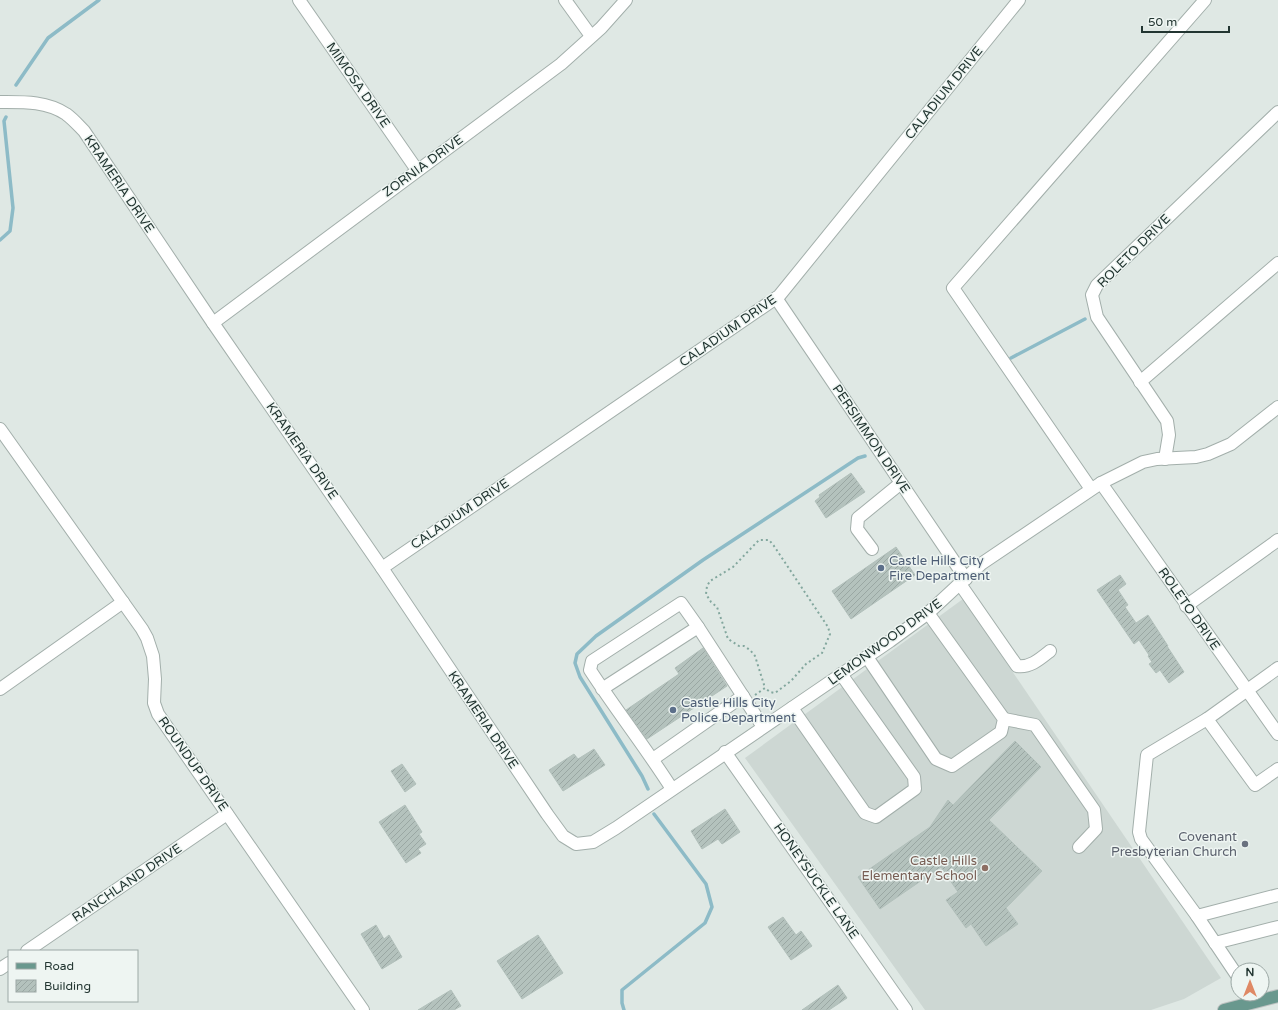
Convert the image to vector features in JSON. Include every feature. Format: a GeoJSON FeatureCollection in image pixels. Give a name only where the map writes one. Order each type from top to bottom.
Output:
{"type":"FeatureCollection","features":[{"type":"Feature","properties":{"kind":"main road"},"geometry":{"type":"LineString","coordinates":[[1224,1010],[1239,1002]]}},
{"type":"Feature","properties":{"kind":"street","name":"MIMOSA DRIVE"},"geometry":{"type":"LineString","coordinates":[[299,0],[417,170]]}},
{"type":"Feature","properties":{"kind":"street"},"geometry":{"type":"LineString","coordinates":[[566,0],[591,36]]}},
{"type":"Feature","properties":{"kind":"street","name":"ZORNIA DRIVE"},"geometry":{"type":"LineString","coordinates":[[213,322],[561,64],[601,28],[626,0]]}},
{"type":"Feature","properties":{"kind":"street","name":"CALADIUM DRIVE"},"geometry":{"type":"LineString","coordinates":[[382,568],[776,298],[1019,0]]}},
{"type":"Feature","properties":{"kind":"street","name":"ROLETO DRIVE"},"geometry":{"type":"LineString","coordinates":[[1205,0],[953,288],[1096,486],[1248,690],[1278,734]]}},
{"type":"Feature","properties":{"kind":"street","name":"KRAMERIA DRIVE"},"geometry":{"type":"LineString","coordinates":[[0,102],[37,103],[52,107],[67,115],[84,131],[382,568],[546,814],[563,836],[576,844]]}},
{"type":"Feature","properties":{"kind":"street","name":"ROLETO DRIVE"},"geometry":{"type":"LineString","coordinates":[[1165,459],[1170,435],[1167,421],[1097,317],[1092,295],[1097,285],[1278,112]]}},
{"type":"Feature","properties":{"kind":"street"},"geometry":{"type":"LineString","coordinates":[[1140,382],[1278,263]]}},
{"type":"Feature","properties":{"kind":"street","name":"PERSIMMON DRIVE"},"geometry":{"type":"LineString","coordinates":[[776,298],[901,483],[1017,666],[1026,666],[1034,663],[1050,651]]}},
{"type":"Feature","properties":{"kind":"street","name":"LEMONWOOD DRIVE"},"geometry":{"type":"LineString","coordinates":[[576,844],[593,842],[616,828],[725,752],[867,657],[928,613],[981,564],[1096,486],[1143,462],[1208,454],[1230,444],[1278,407]]}},
{"type":"Feature","properties":{"kind":"street","name":"ROUNDUP DRIVE"},"geometry":{"type":"LineString","coordinates":[[0,429],[147,638],[153,656],[155,679],[154,703],[158,714],[363,1010]]}},
{"type":"Feature","properties":{"kind":"street"},"geometry":{"type":"LineString","coordinates":[[872,549],[857,529],[858,518],[901,483]]}},
{"type":"Feature","properties":{"kind":"street"},"geometry":{"type":"LineString","coordinates":[[1186,606],[1278,540]]}},
{"type":"Feature","properties":{"kind":"street"},"geometry":{"type":"LineString","coordinates":[[0,689],[123,602]]}},
{"type":"Feature","properties":{"kind":"street"},"geometry":{"type":"LineString","coordinates":[[672,789],[653,759],[590,670],[592,661],[681,603],[763,727]]}},
{"type":"Feature","properties":{"kind":"street"},"geometry":{"type":"LineString","coordinates":[[928,613],[1004,719],[1035,725],[1094,810],[1096,829],[1079,847]]}},
{"type":"Feature","properties":{"kind":"street"},"geometry":{"type":"LineString","coordinates":[[602,689],[698,627]]}},
{"type":"Feature","properties":{"kind":"street"},"geometry":{"type":"LineString","coordinates":[[867,657],[936,759],[952,766],[1001,732],[1004,719]]}},
{"type":"Feature","properties":{"kind":"street"},"geometry":{"type":"LineString","coordinates":[[1230,965],[1141,838],[1139,832],[1147,755],[1207,719],[1278,668]]}},
{"type":"Feature","properties":{"kind":"street"},"geometry":{"type":"LineString","coordinates":[[792,708],[865,813],[876,817],[915,789],[914,777],[841,674]]}},
{"type":"Feature","properties":{"kind":"street"},"geometry":{"type":"LineString","coordinates":[[653,759],[745,699]]}},
{"type":"Feature","properties":{"kind":"street"},"geometry":{"type":"LineString","coordinates":[[1207,719],[1255,785],[1278,769]]}},
{"type":"Feature","properties":{"kind":"street","name":"HONEYSUCKLE LANE"},"geometry":{"type":"LineString","coordinates":[[725,752],[906,1010]]}},
{"type":"Feature","properties":{"kind":"street","name":"RANCHLAND DRIVE"},"geometry":{"type":"LineString","coordinates":[[28,950],[227,814]]}},
{"type":"Feature","properties":{"kind":"street"},"geometry":{"type":"LineString","coordinates":[[1197,916],[1278,895]]}},
{"type":"Feature","properties":{"kind":"street"},"geometry":{"type":"LineString","coordinates":[[1215,943],[1278,927]]}},
{"type":"Feature","properties":{"kind":"path"},"geometry":{"type":"LineString","coordinates":[[759,540],[769,540],[774,546],[828,627],[830,634],[822,653],[806,664],[791,681],[775,693],[770,692],[765,688],[755,656],[744,646],[739,646],[728,639],[716,607],[706,594],[707,586],[710,581],[733,568],[759,540]]}},
{"type":"Feature","properties":{"kind":"path"},"geometry":{"type":"LineString","coordinates":[[745,699],[765,688]]}},
{"type":"Feature","properties":{"kind":"shaded area","name":"Castle Hills Elementary School"},"geometry":{"type":"Polygon","coordinates":[[[963,599],[1221,978],[1184,999],[1151,1010],[925,1010],[745,758],[963,599]]]}},
{"type":"Feature","properties":{"kind":"building"},"geometry":{"type":"Polygon","coordinates":[[[851,473],[865,492],[826,518],[815,501],[820,497],[819,495],[851,473]]]}},
{"type":"Feature","properties":{"kind":"building"},"geometry":{"type":"Polygon","coordinates":[[[896,547],[915,575],[851,619],[832,591],[896,547]]]}},
{"type":"Feature","properties":{"kind":"building"},"geometry":{"type":"Polygon","coordinates":[[[1120,575],[1126,584],[1118,590],[1128,605],[1125,607],[1136,623],[1148,615],[1184,672],[1169,683],[1160,670],[1156,673],[1149,664],[1152,662],[1139,640],[1134,644],[1097,590],[1120,575]]]}},
{"type":"Feature","properties":{"kind":"building"},"geometry":{"type":"Polygon","coordinates":[[[703,648],[727,686],[647,739],[626,710],[679,674],[675,668],[703,648]]]}},
{"type":"Feature","properties":{"kind":"building"},"geometry":{"type":"Polygon","coordinates":[[[1015,741],[1041,767],[989,820],[1042,871],[1006,908],[1018,924],[986,946],[971,924],[966,928],[946,900],[958,892],[941,867],[880,909],[858,877],[930,827],[948,800],[953,805],[1015,741]]]}},
{"type":"Feature","properties":{"kind":"building"},"geometry":{"type":"Polygon","coordinates":[[[594,749],[605,765],[563,791],[549,770],[574,754],[578,759],[594,749]]]}},
{"type":"Feature","properties":{"kind":"building"},"geometry":{"type":"Polygon","coordinates":[[[402,764],[416,784],[405,792],[391,771],[402,764]]]}},
{"type":"Feature","properties":{"kind":"building"},"geometry":{"type":"Polygon","coordinates":[[[405,805],[422,832],[419,834],[426,844],[418,849],[421,853],[406,863],[379,822],[405,805]]]}},
{"type":"Feature","properties":{"kind":"building"},"geometry":{"type":"Polygon","coordinates":[[[725,809],[740,832],[722,844],[718,839],[702,849],[691,831],[725,809]]]}},
{"type":"Feature","properties":{"kind":"building"},"geometry":{"type":"Polygon","coordinates":[[[783,917],[796,935],[801,931],[812,946],[791,960],[768,927],[783,917]]]}},
{"type":"Feature","properties":{"kind":"building"},"geometry":{"type":"Polygon","coordinates":[[[376,925],[384,939],[389,935],[402,957],[382,969],[361,934],[376,925]]]}},
{"type":"Feature","properties":{"kind":"building"},"geometry":{"type":"Polygon","coordinates":[[[538,935],[563,973],[522,999],[497,961],[538,935]]]}},
{"type":"Feature","properties":{"kind":"building"},"geometry":{"type":"Polygon","coordinates":[[[838,985],[847,998],[829,1010],[802,1010],[838,985]]]}},
{"type":"Feature","properties":{"kind":"building"},"geometry":{"type":"Polygon","coordinates":[[[451,990],[461,1006],[454,1010],[418,1010],[451,990]]]}},
{"type":"Feature","properties":{"kind":"waterway"},"geometry":{"type":"LineString","coordinates":[[16,85],[48,38],[99,0]]}},
{"type":"Feature","properties":{"kind":"waterway"},"geometry":{"type":"LineString","coordinates":[[0,240],[10,231],[13,208],[4,121],[6,117]]}},
{"type":"Feature","properties":{"kind":"waterway"},"geometry":{"type":"LineString","coordinates":[[1011,358],[1085,319]]}},
{"type":"Feature","properties":{"kind":"waterway"},"geometry":{"type":"LineString","coordinates":[[648,789],[642,776],[580,677],[575,663],[577,654],[596,636],[703,560],[858,458],[865,456]]}},
{"type":"Feature","properties":{"kind":"waterway"},"geometry":{"type":"LineString","coordinates":[[624,1010],[622,1003],[622,990],[705,923],[712,907],[706,884],[654,814]]}},
{"type":"Feature","properties":{"kind":"place","name":"Castle Hills City Fire Department"},"geometry":{"type":"Point","coordinates":[881,568]}},
{"type":"Feature","properties":{"kind":"place","name":"Castle Hills City Police Department"},"geometry":{"type":"Point","coordinates":[673,710]}},
{"type":"Feature","properties":{"kind":"place","name":"Covenant Presbyterian Church"},"geometry":{"type":"Point","coordinates":[1245,844]}},
{"type":"Feature","properties":{"kind":"place","name":"Castle Hills Elementary School"},"geometry":{"type":"Point","coordinates":[985,868]}}]}
